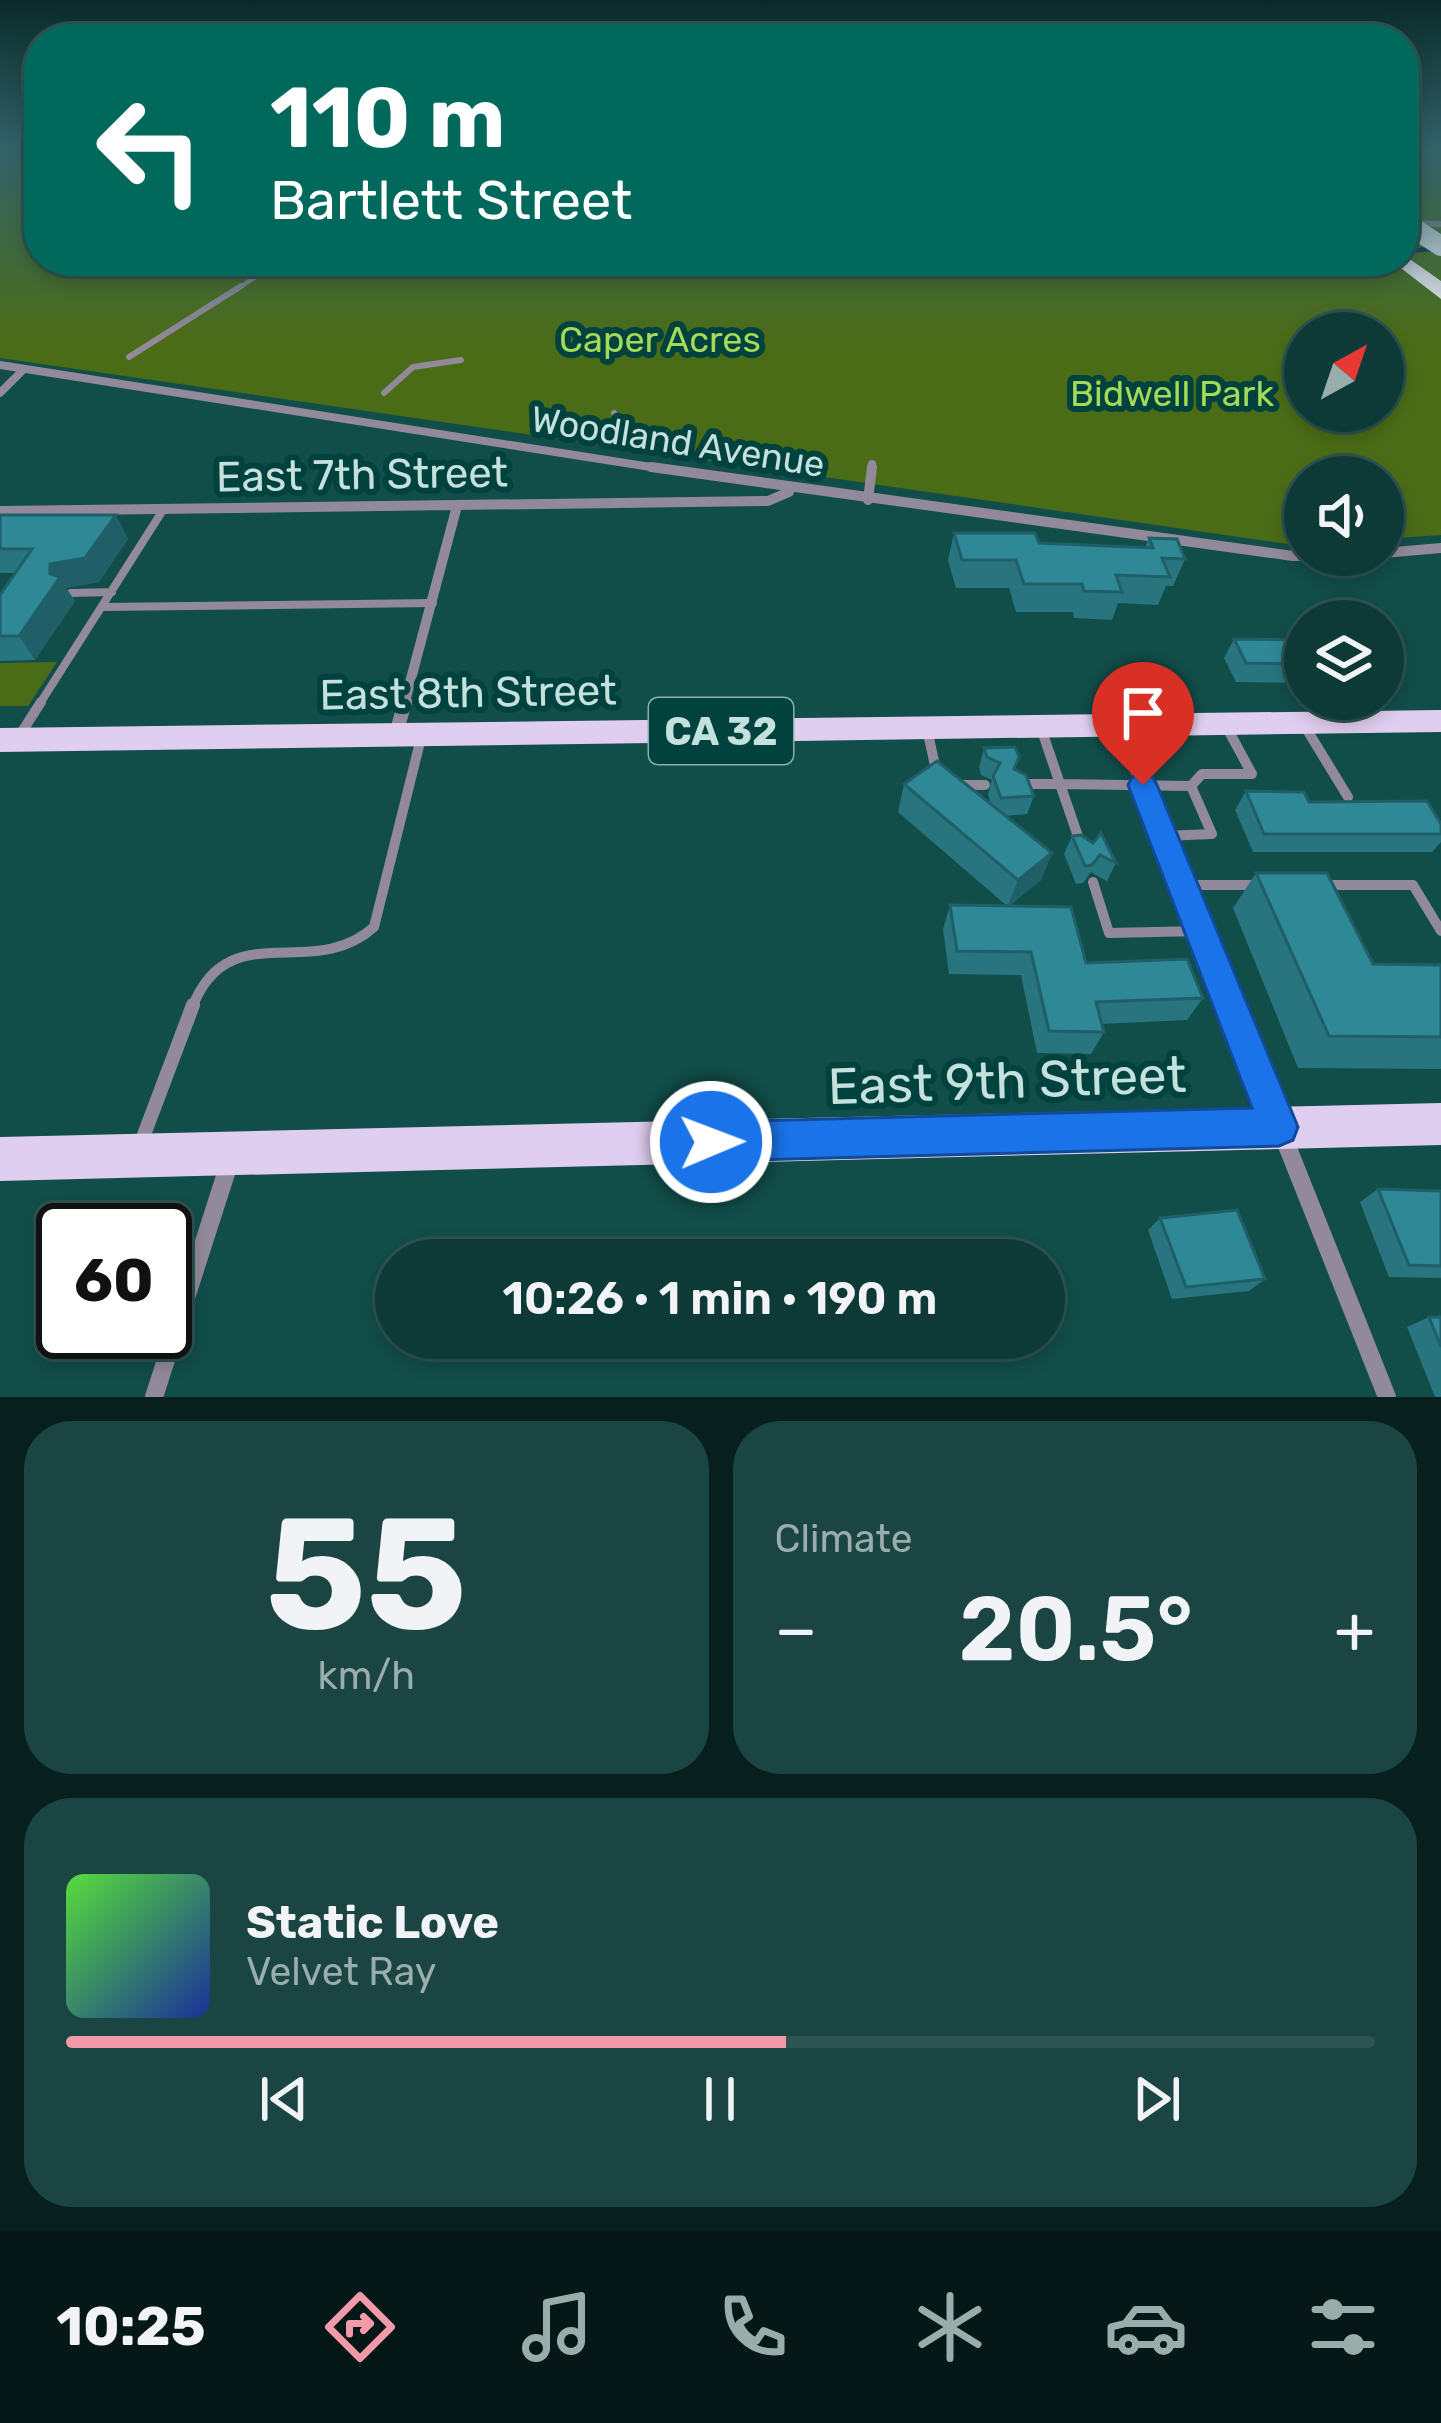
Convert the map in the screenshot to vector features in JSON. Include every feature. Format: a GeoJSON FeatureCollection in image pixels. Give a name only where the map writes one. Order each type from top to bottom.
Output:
{"type":"FeatureCollection","features":[{"type":"Feature","properties":{"kind":"main road","name":"East 8th Street"},"geometry":{"type":"LineString","coordinates":[[8,740],[1441,721]]}},
{"type":"Feature","properties":{"kind":"main road","name":"East 9th Street"},"geometry":{"type":"LineString","coordinates":[[0,1159],[1441,1124]]}},
{"type":"Feature","properties":{"kind":"street","name":"Woodland Avenue"},"geometry":{"type":"LineString","coordinates":[[0,365],[794,490],[1284,555]]}},
{"type":"Feature","properties":{"kind":"street"},"geometry":{"type":"LineString","coordinates":[[0,392],[25,369]]}},
{"type":"Feature","properties":{"kind":"street"},"geometry":{"type":"LineString","coordinates":[[868,500],[872,464]]}},
{"type":"Feature","properties":{"kind":"street","name":"East 7th Street"},"geometry":{"type":"LineString","coordinates":[[0,511],[767,501],[794,490]]}},
{"type":"Feature","properties":{"kind":"street"},"geometry":{"type":"LineString","coordinates":[[409,734],[457,506]]}},
{"type":"Feature","properties":{"kind":"street"},"geometry":{"type":"LineString","coordinates":[[1404,551],[1441,548]]}},
{"type":"Feature","properties":{"kind":"street"},"geometry":{"type":"LineString","coordinates":[[1120,727],[1387,1397]]}},
{"type":"Feature","properties":{"kind":"street"},"geometry":{"type":"LineString","coordinates":[[154,1397],[232,1154]]}},
{"type":"Feature","properties":{"kind":"lane"},"geometry":{"type":"LineString","coordinates":[[129,356],[257,276]]}},
{"type":"Feature","properties":{"kind":"lane"},"geometry":{"type":"LineString","coordinates":[[384,393],[412,368],[461,360]]}},
{"type":"Feature","properties":{"kind":"lane"},"geometry":{"type":"LineString","coordinates":[[614,413],[625,427]]}},
{"type":"Feature","properties":{"kind":"lane"},"geometry":{"type":"LineString","coordinates":[[8,740],[102,608],[164,510]]}},
{"type":"Feature","properties":{"kind":"lane"},"geometry":{"type":"LineString","coordinates":[[71,593],[112,592]]}},
{"type":"Feature","properties":{"kind":"lane"},"geometry":{"type":"LineString","coordinates":[[102,608],[433,603]]}},
{"type":"Feature","properties":{"kind":"lane"},"geometry":{"type":"LineString","coordinates":[[1304,725],[1348,797]]}},
{"type":"Feature","properties":{"kind":"lane"},"geometry":{"type":"LineString","coordinates":[[1017,784],[1191,786],[1202,774],[1252,774],[1226,726]]}},
{"type":"Feature","properties":{"kind":"lane"},"geometry":{"type":"LineString","coordinates":[[1041,728],[1083,852]]}},
{"type":"Feature","properties":{"kind":"lane"},"geometry":{"type":"LineString","coordinates":[[927,729],[939,785],[985,784]]}},
{"type":"Feature","properties":{"kind":"lane"},"geometry":{"type":"LineString","coordinates":[[136,1156],[202,981],[212,968],[231,956],[249,953],[346,950],[362,943],[374,927],[409,734]]}},
{"type":"Feature","properties":{"kind":"lane"},"geometry":{"type":"LineString","coordinates":[[1163,836],[1212,834],[1191,786]]}},
{"type":"Feature","properties":{"kind":"lane"},"geometry":{"type":"LineString","coordinates":[[1093,882],[1109,933],[1201,931]]}},
{"type":"Feature","properties":{"kind":"lane"},"geometry":{"type":"LineString","coordinates":[[1182,885],[1281,885]]}},
{"type":"Feature","properties":{"kind":"lane"},"geometry":{"type":"LineString","coordinates":[[1303,885],[1413,885],[1441,931]]}},
{"type":"Feature","properties":{"kind":"green space","name":"Bidwell Park"},"geometry":{"type":"Polygon","coordinates":[[[0,212],[24,212],[24,276],[1419,276],[1419,212],[1441,212],[1441,535],[1404,538],[1404,456],[1284,456],[1284,544],[0,358],[0,212]]]}},
{"type":"Feature","properties":{"kind":"green space"},"geometry":{"type":"Polygon","coordinates":[[[57,662],[28,706],[0,706],[0,663],[57,662]]]}},
{"type":"Feature","properties":{"kind":"building"},"geometry":{"type":"Polygon","coordinates":[[[0,515],[116,515],[85,558],[50,564],[50,574],[60,577],[19,636],[0,636],[0,595],[32,549],[0,549],[0,515]]]}},
{"type":"Feature","properties":{"kind":"building"},"geometry":{"type":"Polygon","coordinates":[[[954,533],[1035,533],[1039,543],[1153,548],[1149,538],[1177,539],[1185,559],[1162,558],[1170,577],[1116,575],[1122,592],[1084,591],[1082,584],[1024,584],[1016,560],[962,560],[954,533]]]}},
{"type":"Feature","properties":{"kind":"building"},"geometry":{"type":"Polygon","coordinates":[[[1234,639],[1284,640],[1284,664],[1246,663],[1234,639]]]}},
{"type":"Feature","properties":{"kind":"building"},"geometry":{"type":"Polygon","coordinates":[[[1015,747],[1019,757],[1014,769],[1026,775],[1034,796],[1001,798],[993,776],[1000,763],[987,757],[984,748],[1015,747]]]}},
{"type":"Feature","properties":{"kind":"building"},"geometry":{"type":"Polygon","coordinates":[[[937,761],[1052,853],[1018,880],[904,784],[937,761]]]}},
{"type":"Feature","properties":{"kind":"building"},"geometry":{"type":"Polygon","coordinates":[[[1246,791],[1304,792],[1309,802],[1427,801],[1441,824],[1441,834],[1264,834],[1246,791]]]}},
{"type":"Feature","properties":{"kind":"building"},"geometry":{"type":"Polygon","coordinates":[[[1101,833],[1116,863],[1100,855],[1085,866],[1072,836],[1081,835],[1093,843],[1101,833]]]}},
{"type":"Feature","properties":{"kind":"building"},"geometry":{"type":"Polygon","coordinates":[[[1256,873],[1327,873],[1373,964],[1441,965],[1441,1037],[1329,1036],[1256,873]]]}},
{"type":"Feature","properties":{"kind":"building"},"geometry":{"type":"Polygon","coordinates":[[[950,905],[1071,907],[1086,963],[1187,959],[1203,998],[1096,1002],[1104,1032],[1049,1031],[1031,952],[957,951],[950,905]]]}},
{"type":"Feature","properties":{"kind":"building"},"geometry":{"type":"Polygon","coordinates":[[[1378,1189],[1441,1191],[1441,1266],[1409,1265],[1378,1189]]]}},
{"type":"Feature","properties":{"kind":"building"},"geometry":{"type":"Polygon","coordinates":[[[1237,1210],[1265,1279],[1186,1287],[1160,1218],[1237,1210]]]}},
{"type":"Feature","properties":{"kind":"building"},"geometry":{"type":"Polygon","coordinates":[[[1429,1317],[1441,1317],[1441,1347],[1429,1317]]]}},
{"type":"Feature","properties":{"kind":"waterway"},"geometry":{"type":"LineString","coordinates":[[1419,250],[1434,249]]}},
{"type":"Feature","properties":{"kind":"route"},"geometry":{"type":"LineString","coordinates":[[711,1142],[1279,1127],[1143,785]]}},
{"type":"Feature","properties":{"kind":"park label","name":"Caper Acres"},"geometry":{"type":"Point","coordinates":[660,339]}}]}
